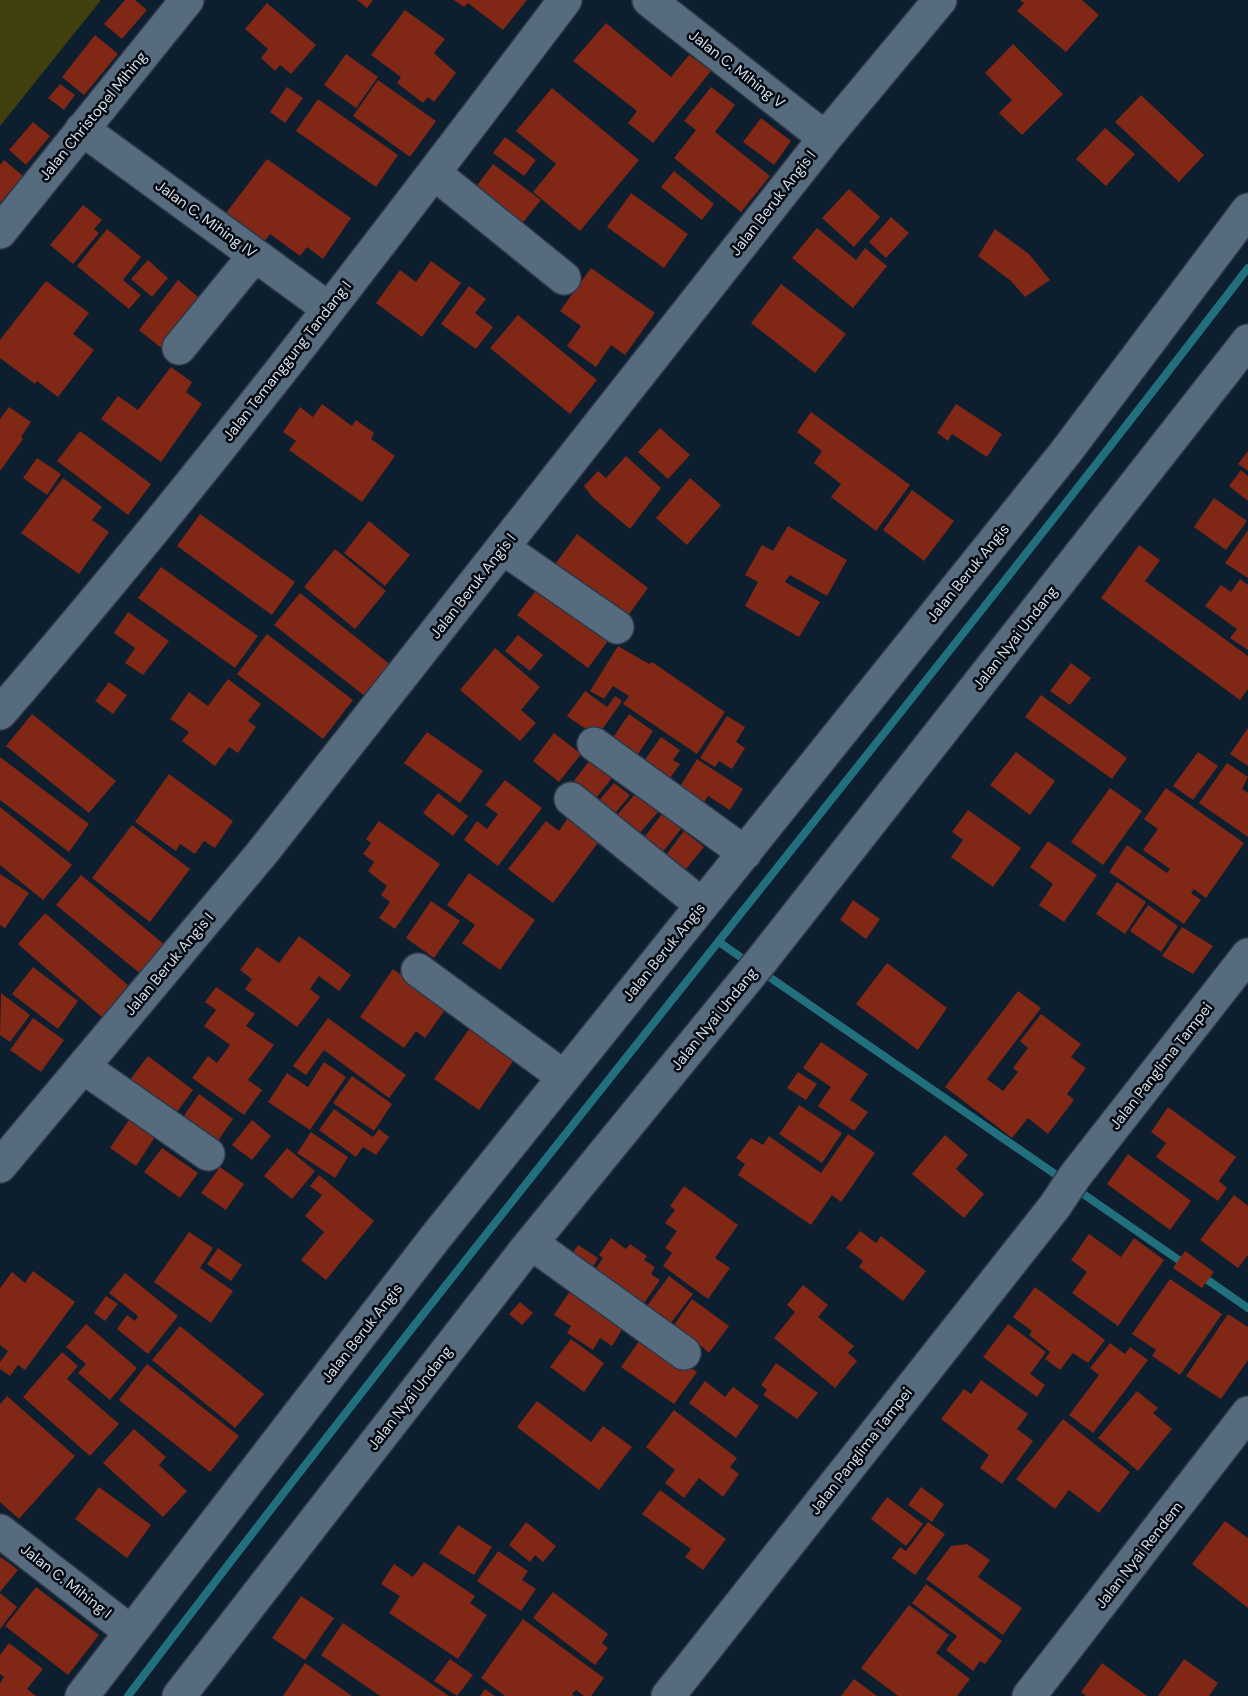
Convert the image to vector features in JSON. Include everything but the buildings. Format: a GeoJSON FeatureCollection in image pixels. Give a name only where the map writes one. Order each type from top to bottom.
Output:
{"type":"FeatureCollection","features":[{"type":"Feature","properties":{"kind":"street","name":"Jalan Christopel Mihing"},"geometry":{"type":"LineString","coordinates":[[0,232],[187,0]]}},
{"type":"Feature","properties":{"kind":"street","name":"Jalan Temanggung Tandang I"},"geometry":{"type":"LineString","coordinates":[[0,713],[88,612],[329,309],[564,0]]}},
{"type":"Feature","properties":{"kind":"street","name":"Jalan C. Mihing V"},"geometry":{"type":"LineString","coordinates":[[649,0],[825,138]]}},
{"type":"Feature","properties":{"kind":"street","name":"Jalan Beruk Angis I"},"geometry":{"type":"LineString","coordinates":[[0,1166],[262,853],[825,138],[939,0]]}},
{"type":"Feature","properties":{"kind":"street","name":"Jalan C. Mihing IV"},"geometry":{"type":"LineString","coordinates":[[82,129],[329,309]]}},
{"type":"Feature","properties":{"kind":"street"},"geometry":{"type":"LineString","coordinates":[[434,173],[564,278]]}},
{"type":"Feature","properties":{"kind":"street","name":"Jalan Beruk Angis"},"geometry":{"type":"LineString","coordinates":[[82,1696],[428,1247],[1065,453],[1248,210]]}},
{"type":"Feature","properties":{"kind":"street"},"geometry":{"type":"LineString","coordinates":[[179,348],[255,255]]}},
{"type":"Feature","properties":{"kind":"street","name":"Jalan Nyai Undang"},"geometry":{"type":"LineString","coordinates":[[179,1696],[531,1243],[752,972],[1248,341]]}},
{"type":"Feature","properties":{"kind":"street"},"geometry":{"type":"LineString","coordinates":[[503,548],[617,627]]}},
{"type":"Feature","properties":{"kind":"street"},"geometry":{"type":"LineString","coordinates":[[594,744],[745,853]]}},
{"type":"Feature","properties":{"kind":"street"},"geometry":{"type":"LineString","coordinates":[[572,799],[702,905]]}},
{"type":"Feature","properties":{"kind":"street","name":"Jalan Panglima Tampei"},"geometry":{"type":"LineString","coordinates":[[668,1696],[1054,1206],[1248,955]]}},
{"type":"Feature","properties":{"kind":"street"},"geometry":{"type":"LineString","coordinates":[[418,970],[564,1077]]}},
{"type":"Feature","properties":{"kind":"street"},"geometry":{"type":"LineString","coordinates":[[83,1067],[208,1154]]}},
{"type":"Feature","properties":{"kind":"street"},"geometry":{"type":"LineString","coordinates":[[531,1243],[684,1353]]}},
{"type":"Feature","properties":{"kind":"street","name":"Jalan Nyai Rendem"},"geometry":{"type":"LineString","coordinates":[[1029,1696],[1248,1413]]}},
{"type":"Feature","properties":{"kind":"street","name":"Jalan C. Mihing I"},"geometry":{"type":"LineString","coordinates":[[0,1531],[131,1632]]}},
{"type":"Feature","properties":{"kind":"shaded area"},"geometry":{"type":"Polygon","coordinates":[[[0,0],[101,0],[0,126],[0,0]]]}},
{"type":"Feature","properties":{"kind":"waterway"},"geometry":{"type":"LineString","coordinates":[[128,1696],[405,1337],[969,626],[1248,268]]}},
{"type":"Feature","properties":{"kind":"waterway"},"geometry":{"type":"LineString","coordinates":[[719,942],[752,965]]}},
{"type":"Feature","properties":{"kind":"waterway"},"geometry":{"type":"LineString","coordinates":[[762,972],[1065,1181]]}},
{"type":"Feature","properties":{"kind":"waterway"},"geometry":{"type":"LineString","coordinates":[[1076,1189],[1186,1265]]}},
{"type":"Feature","properties":{"kind":"waterway"},"geometry":{"type":"LineString","coordinates":[[1199,1274],[1248,1308]]}}]}
